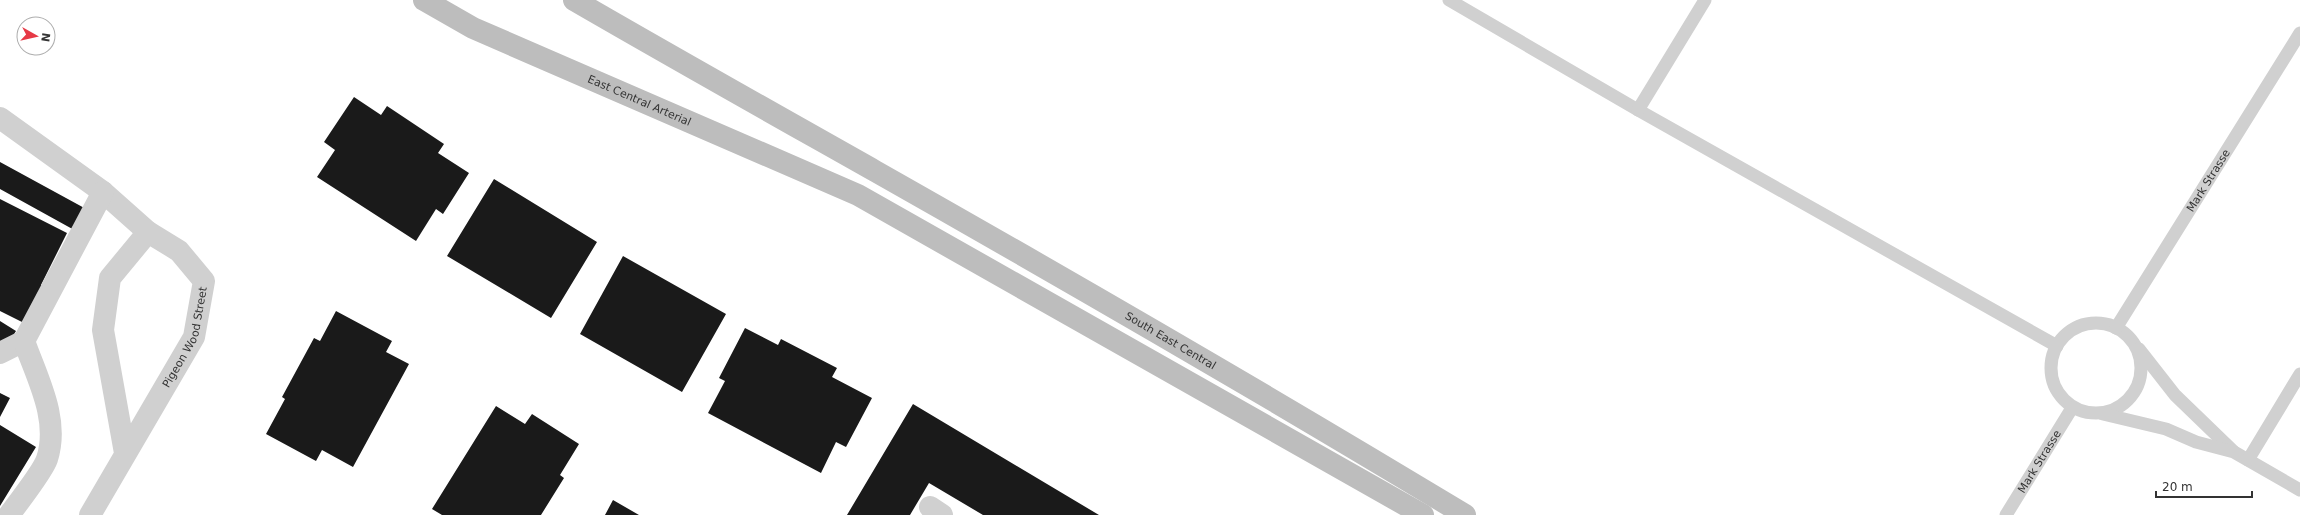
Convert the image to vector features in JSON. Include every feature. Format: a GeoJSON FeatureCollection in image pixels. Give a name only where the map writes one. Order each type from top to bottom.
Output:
{"type":"FeatureCollection","features":[{"type":"Feature","properties":{"kind":"street","name":"East Central Arterial"},"geometry":{"type":"LineString","coordinates":[[424,0],[473,28],[858,195],[1423,515]]}},
{"type":"Feature","properties":{"kind":"street","name":"South East Central"},"geometry":{"type":"LineString","coordinates":[[574,0],[726,89],[875,171],[1197,355],[1465,515]]}},
{"type":"Feature","properties":{"kind":"street","name":"Pigeon Wood Street"},"geometry":{"type":"LineString","coordinates":[[0,118],[103,192],[148,232],[179,251],[204,281],[194,337],[90,515]]}},
{"type":"Feature","properties":{"kind":"street"},"geometry":{"type":"LineString","coordinates":[[0,353],[24,341],[103,192]]}},
{"type":"Feature","properties":{"kind":"street"},"geometry":{"type":"LineString","coordinates":[[125,453],[103,330],[110,278],[148,232]]}},
{"type":"Feature","properties":{"kind":"street"},"geometry":{"type":"LineString","coordinates":[[9,515],[47,460],[50,441],[50,415],[24,341]]}},
{"type":"Feature","properties":{"kind":"lane"},"geometry":{"type":"LineString","coordinates":[[1449,0],[1638,110],[2057,346]]}},
{"type":"Feature","properties":{"kind":"lane"},"geometry":{"type":"LineString","coordinates":[[1638,110],[1705,0]]}},
{"type":"Feature","properties":{"kind":"lane","name":"Mark Strasse"},"geometry":{"type":"LineString","coordinates":[[2116,328],[2300,33]]}},
{"type":"Feature","properties":{"kind":"lane"},"geometry":{"type":"LineString","coordinates":[[2234,452],[2196,442],[2166,429],[2103,414],[2087,413],[2072,408],[2058,392],[2052,378],[2052,363],[2057,346],[2075,329],[2091,324],[2108,325],[2116,328],[2129,337],[2160,373],[2175,395],[2234,452],[2300,490]]}},
{"type":"Feature","properties":{"kind":"lane"},"geometry":{"type":"LineString","coordinates":[[2103,414],[2127,400],[2140,382],[2142,365],[2138,349],[2129,337]]}},
{"type":"Feature","properties":{"kind":"lane"},"geometry":{"type":"LineString","coordinates":[[2248,460],[2300,374]]}},
{"type":"Feature","properties":{"kind":"lane","name":"Mark Strasse"},"geometry":{"type":"LineString","coordinates":[[2006,515],[2072,408]]}},
{"type":"Feature","properties":{"kind":"building"},"geometry":{"type":"Polygon","coordinates":[[[354,97],[381,115],[387,106],[444,144],[438,153],[469,173],[443,214],[436,209],[416,241],[317,177],[335,150],[324,142],[354,97]]]}},
{"type":"Feature","properties":{"kind":"building"},"geometry":{"type":"Polygon","coordinates":[[[0,162],[88,210],[76,231],[0,189],[0,162]]]}},
{"type":"Feature","properties":{"kind":"building"},"geometry":{"type":"Polygon","coordinates":[[[494,179],[597,242],[551,318],[447,256],[494,179]]]}},
{"type":"Feature","properties":{"kind":"building"},"geometry":{"type":"Polygon","coordinates":[[[0,199],[67,233],[41,285],[48,289],[30,326],[0,311],[0,199]]]}},
{"type":"Feature","properties":{"kind":"building"},"geometry":{"type":"Polygon","coordinates":[[[623,256],[726,314],[682,392],[580,334],[623,256]]]}},
{"type":"Feature","properties":{"kind":"building"},"geometry":{"type":"Polygon","coordinates":[[[336,311],[392,341],[386,352],[409,364],[353,467],[322,450],[316,461],[266,434],[285,399],[282,397],[314,338],[320,341],[336,311]]]}},
{"type":"Feature","properties":{"kind":"building"},"geometry":{"type":"Polygon","coordinates":[[[0,321],[16,331],[4,351],[0,349],[0,321]]]}},
{"type":"Feature","properties":{"kind":"building"},"geometry":{"type":"Polygon","coordinates":[[[745,328],[778,345],[781,339],[837,368],[832,377],[872,398],[846,447],[836,442],[821,473],[708,413],[725,381],[719,378],[745,328]]]}},
{"type":"Feature","properties":{"kind":"building"},"geometry":{"type":"Polygon","coordinates":[[[0,393],[10,398],[0,417],[0,393]]]}},
{"type":"Feature","properties":{"kind":"building"},"geometry":{"type":"Polygon","coordinates":[[[913,404],[1099,515],[983,515],[929,483],[910,515],[847,515],[913,404]]]}},
{"type":"Feature","properties":{"kind":"building"},"geometry":{"type":"Polygon","coordinates":[[[496,406],[525,424],[532,414],[579,444],[560,475],[564,478],[541,515],[442,515],[432,509],[496,406]]]}},
{"type":"Feature","properties":{"kind":"building"},"geometry":{"type":"Polygon","coordinates":[[[0,425],[36,447],[0,506],[0,425]]]}},
{"type":"Feature","properties":{"kind":"building"},"geometry":{"type":"Polygon","coordinates":[[[613,500],[639,515],[605,515],[613,500]]]}}]}
